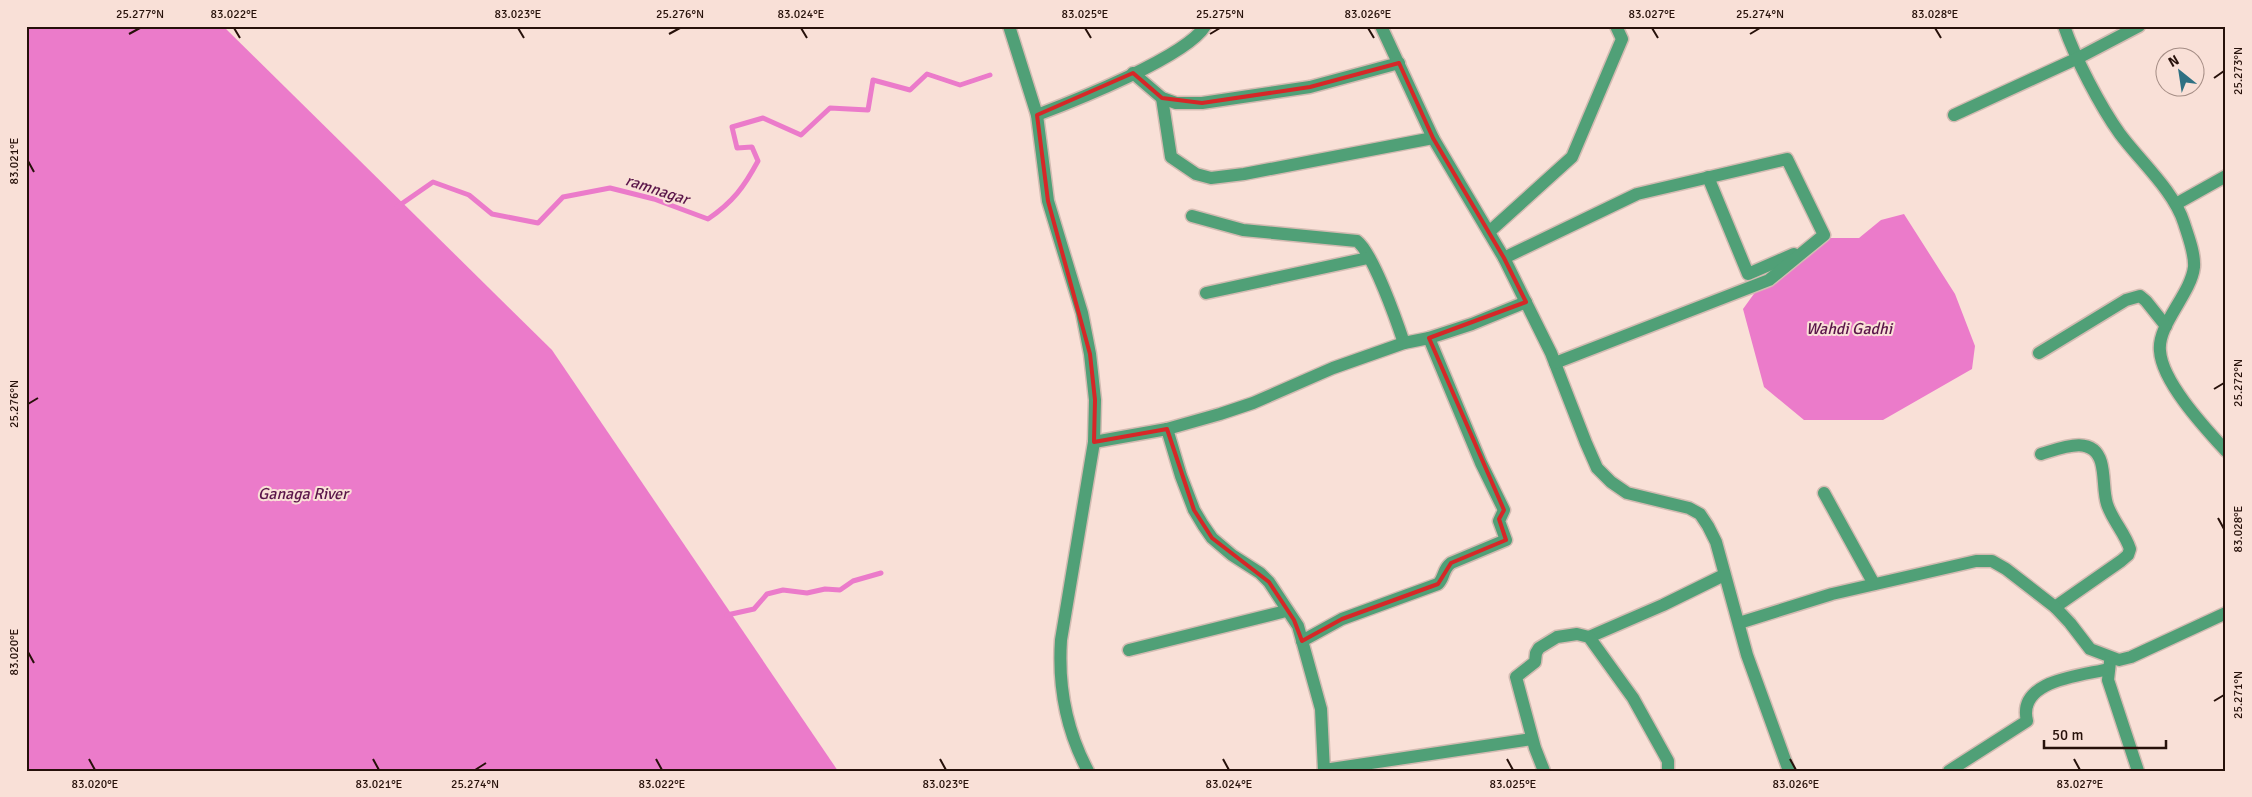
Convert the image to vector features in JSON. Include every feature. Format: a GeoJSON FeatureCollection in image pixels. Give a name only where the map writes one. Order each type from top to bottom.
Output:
{"type":"FeatureCollection","features":[{"type":"Feature","properties":{"kind":"street"},"geometry":{"type":"LineString","coordinates":[[1009,26],[1037,114],[1048,201],[1082,312],[1090,354],[1095,400],[1094,442],[1063,630],[1059,666],[1063,699],[1070,726],[1088,771]]}},
{"type":"Feature","properties":{"kind":"street"},"geometry":{"type":"LineString","coordinates":[[1037,114],[1063,105],[1133,73],[1189,44],[1205,26]]}},
{"type":"Feature","properties":{"kind":"street"},"geometry":{"type":"LineString","coordinates":[[1381,26],[1433,138],[1504,258],[1526,302],[1555,363],[1586,443],[1598,468],[1611,482],[1627,493],[1690,508],[1700,514],[1708,526],[1716,542],[1747,655],[1789,771]]}},
{"type":"Feature","properties":{"kind":"street"},"geometry":{"type":"LineString","coordinates":[[1489,232],[1572,157],[1622,39],[1616,26]]}},
{"type":"Feature","properties":{"kind":"street"},"geometry":{"type":"LineString","coordinates":[[2064,26],[2078,58],[2118,132],[2176,204],[2184,221],[2194,265],[2192,277],[2166,326],[2159,348],[2162,362],[2194,415],[2226,451]]}},
{"type":"Feature","properties":{"kind":"street"},"geometry":{"type":"LineString","coordinates":[[1954,115],[2078,58],[2139,26]]}},
{"type":"Feature","properties":{"kind":"street"},"geometry":{"type":"LineString","coordinates":[[1133,73],[1162,98],[1176,102],[1202,103],[1300,89],[1398,63]]}},
{"type":"Feature","properties":{"kind":"street"},"geometry":{"type":"LineString","coordinates":[[1162,98],[1172,157],[1196,174],[1211,178],[1244,174],[1433,138]]}},
{"type":"Feature","properties":{"kind":"street"},"geometry":{"type":"LineString","coordinates":[[1504,258],[1637,194],[1787,159],[1824,235],[1769,280],[1555,363]]}},
{"type":"Feature","properties":{"kind":"street"},"geometry":{"type":"LineString","coordinates":[[2176,204],[2226,176]]}},
{"type":"Feature","properties":{"kind":"street"},"geometry":{"type":"LineString","coordinates":[[1708,177],[1748,274],[1809,247]]}},
{"type":"Feature","properties":{"kind":"street"},"geometry":{"type":"LineString","coordinates":[[1192,216],[1243,230],[1354,239],[1361,244],[1392,307],[1404,343]]}},
{"type":"Feature","properties":{"kind":"street"},"geometry":{"type":"LineString","coordinates":[[1206,293],[1368,258]]}},
{"type":"Feature","properties":{"kind":"street"},"geometry":{"type":"LineString","coordinates":[[2039,353],[2126,300],[2140,296],[2146,300],[2166,326]]}},
{"type":"Feature","properties":{"kind":"street"},"geometry":{"type":"LineString","coordinates":[[1094,442],[1167,429],[1253,403],[1333,368],[1404,343],[1429,338],[1472,324],[1526,302]]}},
{"type":"Feature","properties":{"kind":"street"},"geometry":{"type":"LineString","coordinates":[[1302,640],[1342,619],[1438,584],[1442,580],[1445,568],[1452,563],[1506,540],[1499,521],[1504,510],[1481,463],[1429,338]]}},
{"type":"Feature","properties":{"kind":"street"},"geometry":{"type":"LineString","coordinates":[[1167,429],[1181,476],[1194,510],[1203,525],[1212,538],[1232,555],[1260,573],[1269,582],[1286,611],[1294,620],[1302,640],[1306,662],[1321,709],[1324,770],[1532,739]]}},
{"type":"Feature","properties":{"kind":"street"},"geometry":{"type":"LineString","coordinates":[[2041,454],[2074,445],[2086,445],[2096,450],[2101,462],[2108,507],[2130,549],[2128,555],[2121,561],[2055,607]]}},
{"type":"Feature","properties":{"kind":"street"},"geometry":{"type":"LineString","coordinates":[[1824,493],[1874,584]]}},
{"type":"Feature","properties":{"kind":"street"},"geometry":{"type":"LineString","coordinates":[[1739,623],[1832,594],[1944,570],[1976,561],[1992,561],[2006,569],[2055,607],[2090,649],[2110,663]]}},
{"type":"Feature","properties":{"kind":"street"},"geometry":{"type":"LineString","coordinates":[[1544,771],[1532,739],[1516,677],[1535,662],[1536,653],[1539,648],[1557,638],[1577,634],[1589,637],[1724,575]]}},
{"type":"Feature","properties":{"kind":"street"},"geometry":{"type":"LineString","coordinates":[[1129,650],[1286,611]]}},
{"type":"Feature","properties":{"kind":"street"},"geometry":{"type":"LineString","coordinates":[[1949,771],[2027,721],[2024,711],[2026,704],[2040,688],[2130,657],[2226,613]]}},
{"type":"Feature","properties":{"kind":"street"},"geometry":{"type":"LineString","coordinates":[[1589,637],[1633,698],[1668,761],[1668,771]]}},
{"type":"Feature","properties":{"kind":"street"},"geometry":{"type":"LineString","coordinates":[[2110,663],[2111,690],[2136,770]]}},
{"type":"Feature","properties":{"kind":"highlighted area"},"geometry":{"type":"Polygon","coordinates":[[[1399,63],[1433,138],[1504,258],[1526,302],[1429,338],[1504,510],[1499,519],[1506,540],[1451,563],[1438,584],[1342,619],[1302,641],[1294,620],[1269,582],[1212,538],[1194,510],[1167,429],[1094,442],[1095,400],[1090,354],[1048,201],[1037,115],[1133,73],[1162,98],[1202,103],[1310,87],[1399,63]]]}},
{"type":"Feature","properties":{"kind":"water","name":"Ganaga River"},"geometry":{"type":"Polygon","coordinates":[[[26,26],[223,26],[552,350],[838,771],[26,771],[26,26]]]}},
{"type":"Feature","properties":{"kind":"water","name":"Wahdi Gadhi"},"geometry":{"type":"Polygon","coordinates":[[[1904,214],[1955,294],[1975,346],[1972,369],[1883,420],[1804,420],[1764,387],[1743,309],[1774,266],[1822,238],[1859,238],[1881,220],[1904,214]]]}},
{"type":"Feature","properties":{"kind":"waterway","name":"ramnagar"},"geometry":{"type":"LineString","coordinates":[[397,207],[433,182],[469,195],[492,214],[538,223],[563,197],[610,188],[654,199],[708,219],[737,193],[748,179],[758,161],[752,147],[737,148],[732,127],[763,118],[801,135],[830,108],[868,110],[873,80],[910,90],[927,74],[960,85],[990,75]]}},
{"type":"Feature","properties":{"kind":"waterway","name":"ramnagar"},"geometry":{"type":"LineString","coordinates":[[727,615],[754,609],[767,594],[783,590],[807,593],[825,589],[840,590],[853,581],[881,573]]}}]}
